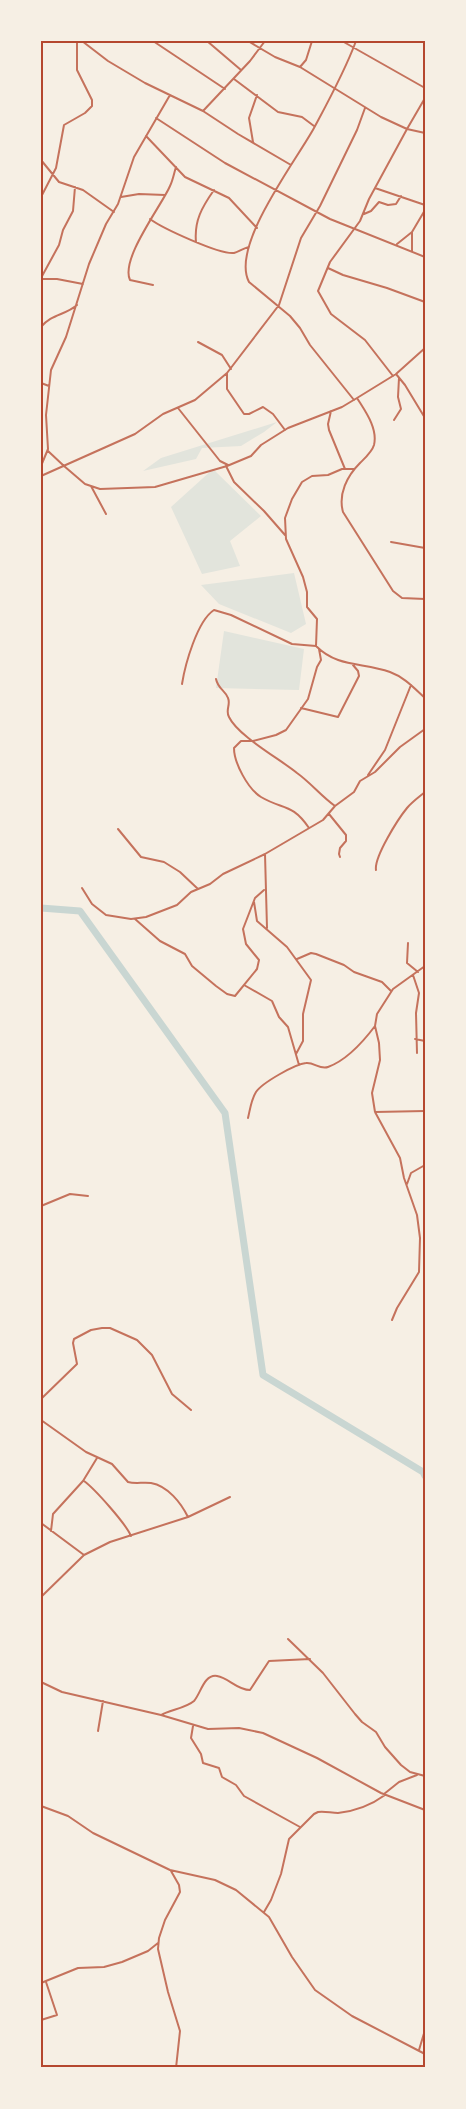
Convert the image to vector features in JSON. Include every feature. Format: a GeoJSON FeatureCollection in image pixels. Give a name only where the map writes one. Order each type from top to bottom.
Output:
{"type":"FeatureCollection","features":[{"type":"Feature","properties":{"kind":"street"},"geometry":{"type":"LineString","coordinates":[[41,197],[53,175],[64,125],[85,113],[92,106],[92,100],[77,70],[77,41]]}},
{"type":"Feature","properties":{"kind":"street"},"geometry":{"type":"LineString","coordinates":[[82,41],[108,61],[145,83],[203,111],[291,165]]}},
{"type":"Feature","properties":{"kind":"street"},"geometry":{"type":"LineString","coordinates":[[153,41],[225,89]]}},
{"type":"Feature","properties":{"kind":"street"},"geometry":{"type":"LineString","coordinates":[[207,41],[241,70]]}},
{"type":"Feature","properties":{"kind":"street"},"geometry":{"type":"LineString","coordinates":[[248,41],[300,67],[366,108],[407,129],[425,133]]}},
{"type":"Feature","properties":{"kind":"street"},"geometry":{"type":"LineString","coordinates":[[203,111],[234,79],[265,41]]}},
{"type":"Feature","properties":{"kind":"street"},"geometry":{"type":"LineString","coordinates":[[300,67],[306,60],[312,41]]}},
{"type":"Feature","properties":{"kind":"street"},"geometry":{"type":"LineString","coordinates":[[342,41],[425,88]]}},
{"type":"Feature","properties":{"kind":"street"},"geometry":{"type":"LineString","coordinates":[[356,41],[335,88],[315,126],[275,190],[249,247],[244,266],[245,274],[256,288],[279,305],[300,328],[310,345],[368,415],[374,441],[372,450],[348,477],[342,496],[342,507],[346,518],[393,591],[402,598],[425,599]]}},
{"type":"Feature","properties":{"kind":"street"},"geometry":{"type":"LineString","coordinates":[[234,79],[278,112],[302,117],[315,126]]}},
{"type":"Feature","properties":{"kind":"street"},"geometry":{"type":"LineString","coordinates":[[41,466],[48,450],[46,415],[51,370],[66,337],[102,232],[121,197],[134,157],[170,95]]}},
{"type":"Feature","properties":{"kind":"street"},"geometry":{"type":"LineString","coordinates":[[252,142],[250,118],[257,95]]}},
{"type":"Feature","properties":{"kind":"street"},"geometry":{"type":"LineString","coordinates":[[425,98],[375,188],[355,230],[333,256],[318,291],[327,308],[336,319],[365,340],[394,375],[399,378],[416,401],[425,418]]}},
{"type":"Feature","properties":{"kind":"street"},"geometry":{"type":"LineString","coordinates":[[41,476],[127,438],[163,414],[195,400],[231,369],[279,305],[297,247],[357,130],[366,108]]}},
{"type":"Feature","properties":{"kind":"street"},"geometry":{"type":"LineString","coordinates":[[156,118],[225,163],[275,190],[355,230],[397,244],[425,257]]}},
{"type":"Feature","properties":{"kind":"street"},"geometry":{"type":"LineString","coordinates":[[146,136],[185,177],[229,198],[257,228]]}},
{"type":"Feature","properties":{"kind":"street"},"geometry":{"type":"LineString","coordinates":[[41,160],[60,182],[90,193],[114,212]]}},
{"type":"Feature","properties":{"kind":"street"},"geometry":{"type":"LineString","coordinates":[[153,285],[130,280],[128,276],[137,242],[165,195],[176,167]]}},
{"type":"Feature","properties":{"kind":"street"},"geometry":{"type":"LineString","coordinates":[[75,187],[74,210],[63,230],[59,245],[41,279],[57,279],[83,284]]}},
{"type":"Feature","properties":{"kind":"street"},"geometry":{"type":"LineString","coordinates":[[375,188],[425,205]]}},
{"type":"Feature","properties":{"kind":"street"},"geometry":{"type":"LineString","coordinates":[[196,242],[196,222],[206,201],[214,190]]}},
{"type":"Feature","properties":{"kind":"street"},"geometry":{"type":"LineString","coordinates":[[121,197],[139,194],[165,195]]}},
{"type":"Feature","properties":{"kind":"street"},"geometry":{"type":"LineString","coordinates":[[364,214],[371,211],[380,202],[388,205],[396,204],[401,196]]}},
{"type":"Feature","properties":{"kind":"street"},"geometry":{"type":"LineString","coordinates":[[397,244],[412,232],[425,210]]}},
{"type":"Feature","properties":{"kind":"street"},"geometry":{"type":"LineString","coordinates":[[150,220],[161,228],[196,242],[233,253],[249,247]]}},
{"type":"Feature","properties":{"kind":"street"},"geometry":{"type":"LineString","coordinates":[[412,232],[412,251]]}},
{"type":"Feature","properties":{"kind":"street"},"geometry":{"type":"LineString","coordinates":[[328,268],[343,275],[425,302]]}},
{"type":"Feature","properties":{"kind":"street"},"geometry":{"type":"LineString","coordinates":[[41,327],[50,318],[66,313],[77,305]]}},
{"type":"Feature","properties":{"kind":"street"},"geometry":{"type":"LineString","coordinates":[[198,342],[222,355],[231,369]]}},
{"type":"Feature","properties":{"kind":"street"},"geometry":{"type":"LineString","coordinates":[[48,450],[75,477],[91,486],[100,489],[155,487],[227,466],[252,456],[261,445],[285,430],[355,399],[394,375],[425,348]]}},
{"type":"Feature","properties":{"kind":"street"},"geometry":{"type":"LineString","coordinates":[[227,373],[227,389],[244,414],[249,414],[261,406],[272,414],[285,430]]}},
{"type":"Feature","properties":{"kind":"street"},"geometry":{"type":"LineString","coordinates":[[394,420],[401,409],[398,397],[399,378]]}},
{"type":"Feature","properties":{"kind":"street"},"geometry":{"type":"LineString","coordinates":[[41,383],[49,386]]}},
{"type":"Feature","properties":{"kind":"street"},"geometry":{"type":"LineString","coordinates":[[178,408],[220,461],[227,466],[231,479],[285,536],[303,577],[307,592],[307,608],[317,618],[316,646]]}},
{"type":"Feature","properties":{"kind":"street"},"geometry":{"type":"LineString","coordinates":[[331,411],[328,424],[345,469]]}},
{"type":"Feature","properties":{"kind":"street"},"geometry":{"type":"LineString","coordinates":[[285,536],[285,518],[298,486],[312,476],[328,475],[345,469],[354,469]]}},
{"type":"Feature","properties":{"kind":"street"},"geometry":{"type":"LineString","coordinates":[[91,486],[106,514]]}},
{"type":"Feature","properties":{"kind":"street"},"geometry":{"type":"LineString","coordinates":[[391,542],[425,548]]}},
{"type":"Feature","properties":{"kind":"street"},"geometry":{"type":"LineString","coordinates":[[182,684],[185,663],[191,649],[209,614],[214,610],[231,615],[292,644],[316,646],[353,666],[358,671],[360,676],[338,717],[301,708]]}},
{"type":"Feature","properties":{"kind":"street"},"geometry":{"type":"LineString","coordinates":[[309,828],[301,816],[290,808],[260,797],[238,768],[234,756],[235,746],[241,741],[253,741],[284,732],[308,699],[317,667],[321,660],[319,649]]}},
{"type":"Feature","properties":{"kind":"street"},"geometry":{"type":"LineString","coordinates":[[353,666],[370,667],[390,672],[411,685],[425,698]]}},
{"type":"Feature","properties":{"kind":"street"},"geometry":{"type":"LineString","coordinates":[[216,680],[218,688],[229,700],[228,716],[253,741],[300,775],[314,790],[335,806]]}},
{"type":"Feature","properties":{"kind":"street"},"geometry":{"type":"LineString","coordinates":[[368,775],[385,750],[411,685]]}},
{"type":"Feature","properties":{"kind":"street"},"geometry":{"type":"LineString","coordinates":[[82,888],[92,904],[106,915],[135,919],[146,918],[177,905],[198,889],[210,884],[223,874],[265,854],[323,820],[335,806],[352,794],[359,782],[375,772],[409,739],[425,729]]}},
{"type":"Feature","properties":{"kind":"street"},"geometry":{"type":"LineString","coordinates":[[376,870],[377,858],[400,818],[406,809],[425,792]]}},
{"type":"Feature","properties":{"kind":"street"},"geometry":{"type":"LineString","coordinates":[[329,814],[346,835],[346,841],[340,848],[340,857]]}},
{"type":"Feature","properties":{"kind":"street"},"geometry":{"type":"LineString","coordinates":[[118,829],[141,857],[164,862],[180,872],[198,889]]}},
{"type":"Feature","properties":{"kind":"street"},"geometry":{"type":"LineString","coordinates":[[265,854],[266,928]]}},
{"type":"Feature","properties":{"kind":"street"},"geometry":{"type":"LineString","coordinates":[[135,919],[160,941],[185,954],[192,966],[228,994],[235,996],[257,969],[259,963],[246,944],[242,931],[255,898],[264,890]]}},
{"type":"Feature","properties":{"kind":"street"},"geometry":{"type":"LineString","coordinates":[[254,901],[257,922],[286,947],[308,975],[311,984],[303,1014],[303,1041],[296,1054]]}},
{"type":"Feature","properties":{"kind":"street"},"geometry":{"type":"LineString","coordinates":[[408,943],[407,964],[418,972]]}},
{"type":"Feature","properties":{"kind":"street"},"geometry":{"type":"LineString","coordinates":[[295,959],[316,954],[344,965],[354,972],[382,982],[391,991]]}},
{"type":"Feature","properties":{"kind":"street"},"geometry":{"type":"LineString","coordinates":[[392,1320],[397,1308],[420,1272],[419,1228],[400,1158],[375,1112],[372,1093],[380,1060],[375,1026],[377,1014],[391,991],[425,966]]}},
{"type":"Feature","properties":{"kind":"street"},"geometry":{"type":"LineString","coordinates":[[413,975],[419,992],[415,1039],[417,1053]]}},
{"type":"Feature","properties":{"kind":"street"},"geometry":{"type":"LineString","coordinates":[[244,985],[272,1001],[279,1017],[288,1027],[299,1065]]}},
{"type":"Feature","properties":{"kind":"street"},"geometry":{"type":"LineString","coordinates":[[248,1118],[257,1090],[299,1065],[310,1063],[324,1068],[331,1066],[359,1046],[375,1026]]}},
{"type":"Feature","properties":{"kind":"street"},"geometry":{"type":"LineString","coordinates":[[415,1039],[425,1041]]}},
{"type":"Feature","properties":{"kind":"street"},"geometry":{"type":"LineString","coordinates":[[375,1112],[425,1111]]}},
{"type":"Feature","properties":{"kind":"street"},"geometry":{"type":"LineString","coordinates":[[407,1185],[411,1172],[425,1164]]}},
{"type":"Feature","properties":{"kind":"street"},"geometry":{"type":"LineString","coordinates":[[41,1206],[70,1194],[88,1196]]}},
{"type":"Feature","properties":{"kind":"street"},"geometry":{"type":"LineString","coordinates":[[41,1399],[77,1364],[74,1339],[92,1330],[110,1328],[132,1337],[148,1350],[172,1394],[179,1402],[192,1410]]}},
{"type":"Feature","properties":{"kind":"street"},"geometry":{"type":"LineString","coordinates":[[41,1420],[97,1458],[112,1464],[128,1482],[150,1483],[166,1490],[176,1498],[188,1517]]}},
{"type":"Feature","properties":{"kind":"street"},"geometry":{"type":"LineString","coordinates":[[51,1531],[53,1514],[83,1481],[97,1458]]}},
{"type":"Feature","properties":{"kind":"street"},"geometry":{"type":"LineString","coordinates":[[83,1481],[96,1491],[123,1523],[131,1536]]}},
{"type":"Feature","properties":{"kind":"street"},"geometry":{"type":"LineString","coordinates":[[41,1597],[84,1555],[103,1545],[158,1525],[188,1517],[230,1497]]}},
{"type":"Feature","properties":{"kind":"street"},"geometry":{"type":"LineString","coordinates":[[41,1523],[84,1555]]}},
{"type":"Feature","properties":{"kind":"street"},"geometry":{"type":"LineString","coordinates":[[288,1639],[310,1659],[362,1722],[376,1732],[392,1756],[401,1765],[417,1775],[425,1776]]}},
{"type":"Feature","properties":{"kind":"street"},"geometry":{"type":"LineString","coordinates":[[160,1715],[194,1701],[210,1677],[218,1676],[244,1690],[250,1690],[269,1661],[310,1659]]}},
{"type":"Feature","properties":{"kind":"street"},"geometry":{"type":"LineString","coordinates":[[41,1682],[62,1692],[160,1715],[208,1730],[248,1729],[263,1733],[317,1758],[384,1794],[425,1810]]}},
{"type":"Feature","properties":{"kind":"street"},"geometry":{"type":"LineString","coordinates":[[98,1731],[104,1701]]}},
{"type":"Feature","properties":{"kind":"street"},"geometry":{"type":"LineString","coordinates":[[193,1726],[191,1738],[201,1754],[203,1763],[219,1768],[222,1777],[236,1785],[247,1798],[300,1827]]}},
{"type":"Feature","properties":{"kind":"street"},"geometry":{"type":"LineString","coordinates":[[264,1912],[281,1874],[289,1839],[300,1827],[318,1812],[338,1813],[360,1809],[372,1804],[398,1782],[417,1775]]}},
{"type":"Feature","properties":{"kind":"street"},"geometry":{"type":"LineString","coordinates":[[41,1806],[68,1816],[93,1833],[170,1870],[223,1884],[236,1890],[269,1917],[292,1957],[315,1990],[352,2016],[425,2054]]}},
{"type":"Feature","properties":{"kind":"street"},"geometry":{"type":"LineString","coordinates":[[170,1870],[179,1884],[180,1894],[168,1915],[158,1942],[161,1968],[180,2031],[176,2068]]}},
{"type":"Feature","properties":{"kind":"street"},"geometry":{"type":"LineString","coordinates":[[41,1983],[78,1968],[104,1967],[122,1962],[148,1950],[158,1942]]}},
{"type":"Feature","properties":{"kind":"street"},"geometry":{"type":"LineString","coordinates":[[41,2020],[57,2015],[46,1982]]}},
{"type":"Feature","properties":{"kind":"street"},"geometry":{"type":"LineString","coordinates":[[420,2050],[425,2030]]}},
{"type":"Feature","properties":{"kind":"shaded area"},"geometry":{"type":"Polygon","coordinates":[[[277,422],[241,446],[202,448],[196,459],[143,471],[161,458],[277,422]]]}},
{"type":"Feature","properties":{"kind":"shaded area"},"geometry":{"type":"Polygon","coordinates":[[[213,469],[261,516],[230,541],[240,566],[202,574],[171,507],[213,469]]]}},
{"type":"Feature","properties":{"kind":"shaded area"},"geometry":{"type":"Polygon","coordinates":[[[294,573],[306,624],[291,633],[219,604],[201,585],[294,573]]]}},
{"type":"Feature","properties":{"kind":"shaded area"},"geometry":{"type":"Polygon","coordinates":[[[224,631],[304,649],[299,690],[216,688],[224,631]]]}},
{"type":"Feature","properties":{"kind":"waterway"},"geometry":{"type":"LineString","coordinates":[[41,908],[80,911],[225,1113],[263,1375],[423,1472],[425,1476]]}}]}
